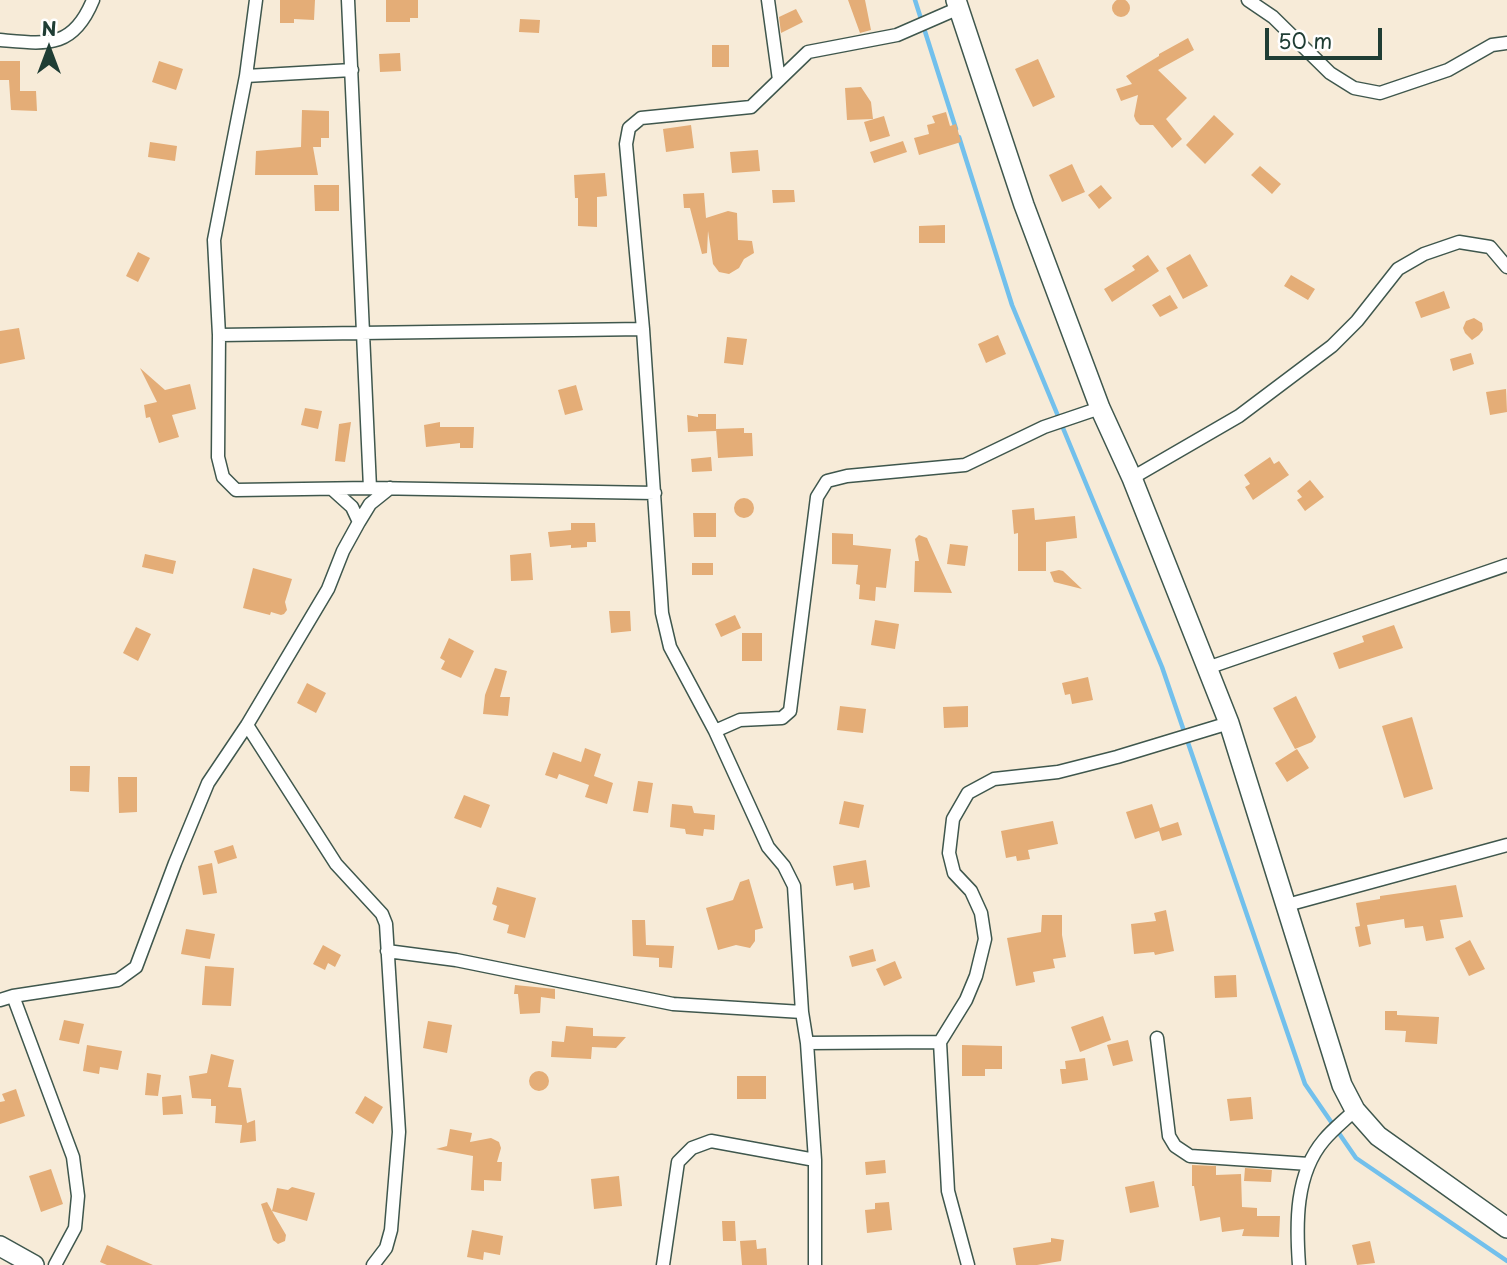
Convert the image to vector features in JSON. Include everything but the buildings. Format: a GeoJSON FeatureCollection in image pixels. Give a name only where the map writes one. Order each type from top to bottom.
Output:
{"type":"FeatureCollection","features":[{"type":"Feature","properties":{"kind":"street"},"geometry":{"type":"LineString","coordinates":[[0,40],[60,41],[74,32],[85,19],[93,0]]}},
{"type":"Feature","properties":{"kind":"street"},"geometry":{"type":"LineString","coordinates":[[256,0],[246,76],[214,240],[219,335],[218,457],[223,477],[236,490],[390,488],[655,493]]}},
{"type":"Feature","properties":{"kind":"street"},"geometry":{"type":"LineString","coordinates":[[348,0],[370,488]]}},
{"type":"Feature","properties":{"kind":"street"},"geometry":{"type":"LineString","coordinates":[[768,0],[779,80]]}},
{"type":"Feature","properties":{"kind":"street"},"geometry":{"type":"LineString","coordinates":[[1248,0],[1273,16],[1330,72],[1354,88],[1380,93],[1448,70],[1492,45],[1507,43]]}},
{"type":"Feature","properties":{"kind":"street"},"geometry":{"type":"LineString","coordinates":[[815,1265],[815,1160],[794,886],[785,866],[768,847],[715,731],[670,648],[662,613],[643,329],[626,144],[629,128],[640,118],[751,107],[808,52],[897,35],[959,3],[1024,205],[1100,408],[1132,478],[1229,723],[1342,1085],[1355,1110],[1378,1136],[1507,1228]]}},
{"type":"Feature","properties":{"kind":"street"},"geometry":{"type":"LineString","coordinates":[[246,76],[352,70]]}},
{"type":"Feature","properties":{"kind":"street"},"geometry":{"type":"LineString","coordinates":[[1132,478],[1239,416],[1332,346],[1357,321],[1398,270],[1424,254],[1460,242],[1490,247],[1507,267]]}},
{"type":"Feature","properties":{"kind":"street"},"geometry":{"type":"LineString","coordinates":[[219,335],[643,329]]}},
{"type":"Feature","properties":{"kind":"street"},"geometry":{"type":"LineString","coordinates":[[715,731],[740,720],[782,718],[790,711],[817,496],[827,481],[847,476],[965,465],[1044,427],[1100,408]]}},
{"type":"Feature","properties":{"kind":"street"},"geometry":{"type":"LineString","coordinates":[[332,488],[352,507],[359,522]]}},
{"type":"Feature","properties":{"kind":"street"},"geometry":{"type":"LineString","coordinates":[[55,1265],[75,1228],[78,1196],[73,1157],[6,998],[118,980],[136,967],[208,783],[247,725],[328,589],[343,551],[370,504],[390,488]]}},
{"type":"Feature","properties":{"kind":"street"},"geometry":{"type":"LineString","coordinates":[[1207,668],[1507,565]]}},
{"type":"Feature","properties":{"kind":"street"},"geometry":{"type":"LineString","coordinates":[[968,1265],[948,1191],[940,1042],[966,1000],[976,976],[985,939],[981,913],[971,891],[954,873],[949,853],[953,819],[968,793],[994,779],[1058,772],[1229,723]]}},
{"type":"Feature","properties":{"kind":"street"},"geometry":{"type":"LineString","coordinates":[[247,725],[336,864],[382,914],[386,924],[398,1132],[391,1230],[386,1248],[373,1265]]}},
{"type":"Feature","properties":{"kind":"street"},"geometry":{"type":"LineString","coordinates":[[1287,905],[1507,845]]}},
{"type":"Feature","properties":{"kind":"street"},"geometry":{"type":"LineString","coordinates":[[387,951],[469,962],[673,1004],[802,1012]]}},
{"type":"Feature","properties":{"kind":"street"},"geometry":{"type":"LineString","coordinates":[[1157,1038],[1169,1136],[1175,1146],[1190,1156],[1309,1164]]}},
{"type":"Feature","properties":{"kind":"street"},"geometry":{"type":"LineString","coordinates":[[807,1042],[940,1042]]}},
{"type":"Feature","properties":{"kind":"street"},"geometry":{"type":"LineString","coordinates":[[1299,1265],[1298,1207],[1309,1164],[1323,1141],[1355,1110]]}},
{"type":"Feature","properties":{"kind":"street"},"geometry":{"type":"LineString","coordinates":[[663,1265],[678,1162],[692,1148],[710,1141],[815,1160]]}},
{"type":"Feature","properties":{"kind":"street"},"geometry":{"type":"LineString","coordinates":[[0,1246],[34,1265]]}},
{"type":"Feature","properties":{"kind":"waterway"},"geometry":{"type":"LineString","coordinates":[[915,0],[956,129]]}},
{"type":"Feature","properties":{"kind":"waterway"},"geometry":{"type":"LineString","coordinates":[[959,137],[1012,305],[1162,667],[1305,1084],[1356,1158],[1507,1261]]}}]}
